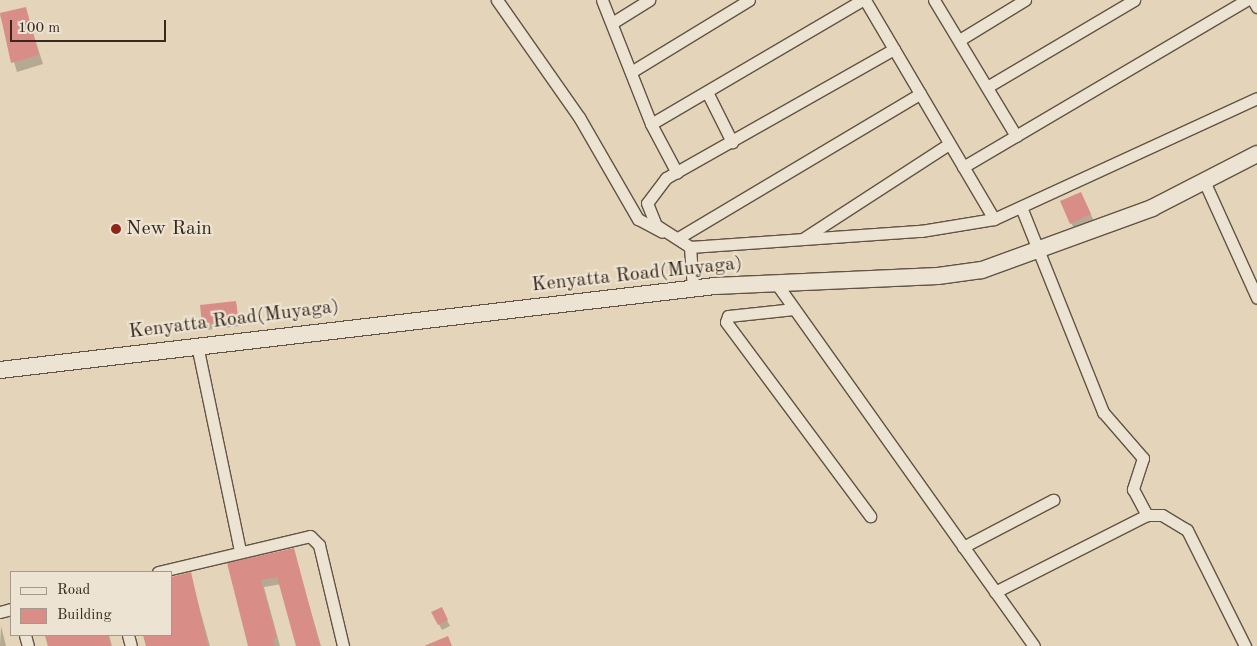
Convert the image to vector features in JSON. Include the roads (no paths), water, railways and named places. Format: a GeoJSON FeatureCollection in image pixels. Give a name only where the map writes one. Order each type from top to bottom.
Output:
{"type":"FeatureCollection","features":[{"type":"Feature","properties":{"kind":"main road","name":"Kenyatta Road(Muyaga)"},"geometry":{"type":"LineString","coordinates":[[0,370],[197,345],[692,289],[776,283],[938,276],[982,270],[1040,252],[1152,208],[1257,154]]}},
{"type":"Feature","properties":{"kind":"street"},"geometry":{"type":"LineString","coordinates":[[497,0],[579,116],[638,219],[678,238],[690,247],[921,231],[994,219],[1257,98]]}},
{"type":"Feature","properties":{"kind":"street"},"geometry":{"type":"LineString","coordinates":[[602,0],[651,124],[677,173]]}},
{"type":"Feature","properties":{"kind":"street"},"geometry":{"type":"LineString","coordinates":[[612,23],[649,0]]}},
{"type":"Feature","properties":{"kind":"street"},"geometry":{"type":"LineString","coordinates":[[631,72],[749,0]]}},
{"type":"Feature","properties":{"kind":"street"},"geometry":{"type":"LineString","coordinates":[[651,124],[708,94],[863,0],[994,219]]}},
{"type":"Feature","properties":{"kind":"street"},"geometry":{"type":"LineString","coordinates":[[934,0],[961,40],[1016,136]]}},
{"type":"Feature","properties":{"kind":"street"},"geometry":{"type":"LineString","coordinates":[[961,40],[1025,0]]}},
{"type":"Feature","properties":{"kind":"street"},"geometry":{"type":"LineString","coordinates":[[987,87],[1134,0]]}},
{"type":"Feature","properties":{"kind":"street"},"geometry":{"type":"LineString","coordinates":[[963,167],[1246,0]]}},
{"type":"Feature","properties":{"kind":"street"},"geometry":{"type":"LineString","coordinates":[[1253,0],[1257,7]]}},
{"type":"Feature","properties":{"kind":"street"},"geometry":{"type":"LineString","coordinates":[[665,233],[647,203],[666,178],[894,49]]}},
{"type":"Feature","properties":{"kind":"street"},"geometry":{"type":"LineString","coordinates":[[708,94],[732,142]]}},
{"type":"Feature","properties":{"kind":"street"},"geometry":{"type":"LineString","coordinates":[[678,238],[920,94]]}},
{"type":"Feature","properties":{"kind":"street"},"geometry":{"type":"LineString","coordinates":[[802,239],[949,144]]}},
{"type":"Feature","properties":{"kind":"street"},"geometry":{"type":"LineString","coordinates":[[1204,181],[1257,298]]}},
{"type":"Feature","properties":{"kind":"street"},"geometry":{"type":"LineString","coordinates":[[1021,207],[1103,412],[1143,458],[1133,489],[1137,504],[1147,514],[1176,520],[1187,530],[1245,646]]}},
{"type":"Feature","properties":{"kind":"street"},"geometry":{"type":"LineString","coordinates":[[690,247],[692,289]]}},
{"type":"Feature","properties":{"kind":"street"},"geometry":{"type":"LineString","coordinates":[[776,283],[1034,646]]}},
{"type":"Feature","properties":{"kind":"street"},"geometry":{"type":"LineString","coordinates":[[794,309],[728,316],[726,322],[870,516]]}},
{"type":"Feature","properties":{"kind":"street"},"geometry":{"type":"LineString","coordinates":[[197,345],[240,551]]}},
{"type":"Feature","properties":{"kind":"street"},"geometry":{"type":"LineString","coordinates":[[963,547],[1053,500]]}},
{"type":"Feature","properties":{"kind":"street"},"geometry":{"type":"LineString","coordinates":[[995,592],[1147,514]]}},
{"type":"Feature","properties":{"kind":"street"},"geometry":{"type":"LineString","coordinates":[[162,571],[281,540],[310,536],[315,541],[344,646]]}},
{"type":"Feature","properties":{"kind":"place","name":"New Rain"},"geometry":{"type":"Point","coordinates":[116,229]}}]}
